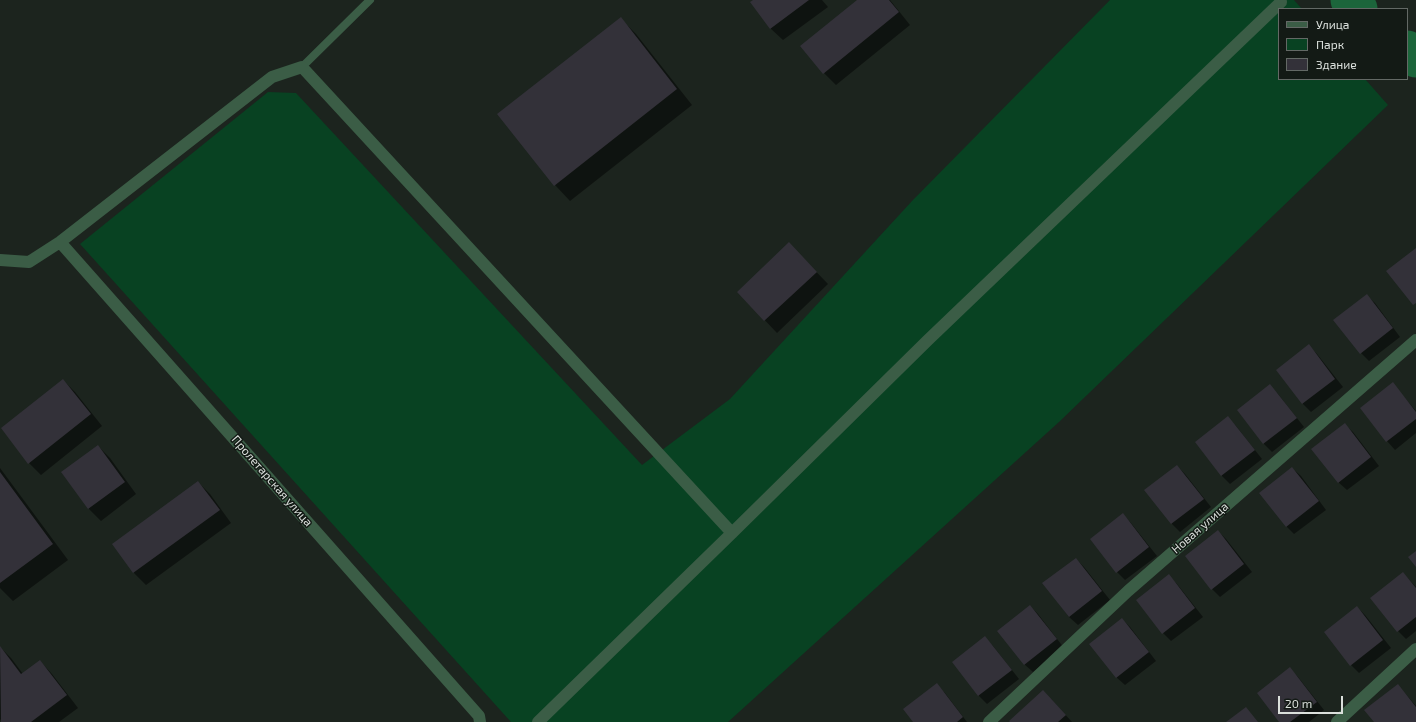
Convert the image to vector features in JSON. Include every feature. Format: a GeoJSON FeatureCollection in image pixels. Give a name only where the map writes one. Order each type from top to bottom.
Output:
{"type":"FeatureCollection","features":[{"type":"Feature","properties":{"kind":"street"},"geometry":{"type":"LineString","coordinates":[[538,722],[928,340],[1281,2]]}},
{"type":"Feature","properties":{"kind":"street"},"geometry":{"type":"LineString","coordinates":[[0,260],[29,262],[60,242],[272,77],[302,67],[732,533]]}},
{"type":"Feature","properties":{"kind":"street","name":"Пролетарская улица"},"geometry":{"type":"LineString","coordinates":[[60,242],[479,716],[480,722]]}},
{"type":"Feature","properties":{"kind":"street","name":"Новая улица"},"geometry":{"type":"LineString","coordinates":[[989,722],[1128,591],[1416,340]]}},
{"type":"Feature","properties":{"kind":"street"},"geometry":{"type":"LineString","coordinates":[[1336,722],[1416,649]]}},
{"type":"Feature","properties":{"kind":"lane"},"geometry":{"type":"LineString","coordinates":[[302,67],[370,0]]}},
{"type":"Feature","properties":{"kind":"green space"},"geometry":{"type":"Polygon","coordinates":[[[1110,0],[1294,0],[1301,8],[1278,8],[1278,80],[1366,80],[1388,105],[1059,422],[728,722],[511,722],[80,244],[268,92],[296,93],[642,465],[730,399],[912,201],[1110,0]]]}},
{"type":"Feature","properties":{"kind":"building"},"geometry":{"type":"Polygon","coordinates":[[[753,0],[809,0],[770,29],[750,2],[753,0]]]}},
{"type":"Feature","properties":{"kind":"building"},"geometry":{"type":"Polygon","coordinates":[[[857,0],[889,0],[899,12],[823,74],[800,46],[857,0]]]}},
{"type":"Feature","properties":{"kind":"building"},"geometry":{"type":"Polygon","coordinates":[[[621,17],[677,89],[554,186],[497,114],[621,17]]]}},
{"type":"Feature","properties":{"kind":"building"},"geometry":{"type":"Polygon","coordinates":[[[789,242],[817,272],[764,321],[737,292],[789,242]]]}},
{"type":"Feature","properties":{"kind":"building"},"geometry":{"type":"Polygon","coordinates":[[[1416,248],[1416,303],[1413,305],[1386,271],[1416,248]]]}},
{"type":"Feature","properties":{"kind":"building"},"geometry":{"type":"Polygon","coordinates":[[[1367,294],[1393,328],[1360,354],[1333,320],[1367,294]]]}},
{"type":"Feature","properties":{"kind":"building"},"geometry":{"type":"Polygon","coordinates":[[[1309,344],[1335,379],[1302,404],[1276,370],[1309,344]]]}},
{"type":"Feature","properties":{"kind":"building"},"geometry":{"type":"Polygon","coordinates":[[[63,379],[91,414],[28,464],[1,428],[63,379]]]}},
{"type":"Feature","properties":{"kind":"building"},"geometry":{"type":"Polygon","coordinates":[[[1393,382],[1416,412],[1416,419],[1386,442],[1360,408],[1393,382]]]}},
{"type":"Feature","properties":{"kind":"building"},"geometry":{"type":"Polygon","coordinates":[[[1270,384],[1297,418],[1263,444],[1237,410],[1270,384]]]}},
{"type":"Feature","properties":{"kind":"building"},"geometry":{"type":"Polygon","coordinates":[[[1228,416],[1255,450],[1221,476],[1195,442],[1228,416]]]}},
{"type":"Feature","properties":{"kind":"building"},"geometry":{"type":"Polygon","coordinates":[[[1345,423],[1371,457],[1338,483],[1311,449],[1345,423]]]}},
{"type":"Feature","properties":{"kind":"building"},"geometry":{"type":"Polygon","coordinates":[[[98,445],[125,482],[88,509],[61,472],[98,445]]]}},
{"type":"Feature","properties":{"kind":"building"},"geometry":{"type":"Polygon","coordinates":[[[1177,465],[1204,499],[1171,524],[1144,490],[1177,465]]]}},
{"type":"Feature","properties":{"kind":"building"},"geometry":{"type":"Polygon","coordinates":[[[1292,467],[1319,501],[1286,527],[1259,493],[1292,467]]]}},
{"type":"Feature","properties":{"kind":"building"},"geometry":{"type":"Polygon","coordinates":[[[0,472],[53,544],[0,583],[0,472]]]}},
{"type":"Feature","properties":{"kind":"building"},"geometry":{"type":"Polygon","coordinates":[[[198,481],[220,510],[133,573],[112,544],[198,481]]]}},
{"type":"Feature","properties":{"kind":"building"},"geometry":{"type":"Polygon","coordinates":[[[1123,513],[1149,547],[1116,573],[1090,539],[1123,513]]]}},
{"type":"Feature","properties":{"kind":"building"},"geometry":{"type":"Polygon","coordinates":[[[1218,530],[1244,564],[1211,590],[1185,556],[1218,530]]]}},
{"type":"Feature","properties":{"kind":"building"},"geometry":{"type":"Polygon","coordinates":[[[1416,551],[1416,567],[1408,557],[1416,551]]]}},
{"type":"Feature","properties":{"kind":"building"},"geometry":{"type":"Polygon","coordinates":[[[1076,558],[1102,591],[1069,617],[1042,583],[1076,558]]]}},
{"type":"Feature","properties":{"kind":"building"},"geometry":{"type":"Polygon","coordinates":[[[1403,572],[1416,588],[1416,617],[1397,632],[1370,598],[1403,572]]]}},
{"type":"Feature","properties":{"kind":"building"},"geometry":{"type":"Polygon","coordinates":[[[1169,574],[1195,608],[1162,634],[1136,600],[1169,574]]]}},
{"type":"Feature","properties":{"kind":"building"},"geometry":{"type":"Polygon","coordinates":[[[1030,605],[1057,639],[1024,665],[997,631],[1030,605]]]}},
{"type":"Feature","properties":{"kind":"building"},"geometry":{"type":"Polygon","coordinates":[[[1357,606],[1383,640],[1350,666],[1324,632],[1357,606]]]}},
{"type":"Feature","properties":{"kind":"building"},"geometry":{"type":"Polygon","coordinates":[[[1122,618],[1149,652],[1116,678],[1089,644],[1122,618]]]}},
{"type":"Feature","properties":{"kind":"building"},"geometry":{"type":"Polygon","coordinates":[[[985,636],[1012,670],[978,696],[952,662],[985,636]]]}},
{"type":"Feature","properties":{"kind":"building"},"geometry":{"type":"Polygon","coordinates":[[[0,646],[21,674],[40,660],[67,695],[31,722],[1,722],[0,646]]]}},
{"type":"Feature","properties":{"kind":"building"},"geometry":{"type":"Polygon","coordinates":[[[1290,667],[1317,702],[1290,722],[1279,722],[1257,693],[1290,667]]]}},
{"type":"Feature","properties":{"kind":"building"},"geometry":{"type":"Polygon","coordinates":[[[937,683],[963,717],[957,722],[913,722],[903,709],[937,683]]]}},
{"type":"Feature","properties":{"kind":"building"},"geometry":{"type":"Polygon","coordinates":[[[1398,684],[1416,707],[1416,722],[1374,722],[1364,710],[1398,684]]]}},
{"type":"Feature","properties":{"kind":"building"},"geometry":{"type":"Polygon","coordinates":[[[1043,690],[1066,715],[1058,722],[1009,721],[1043,690]]]}},
{"type":"Feature","properties":{"kind":"building"},"geometry":{"type":"Polygon","coordinates":[[[1246,707],[1258,722],[1226,722],[1246,707]]]}},
{"type":"Feature","properties":{"kind":"waterway"},"geometry":{"type":"LineString","coordinates":[[1350,0],[1357,8]]}},
{"type":"Feature","properties":{"kind":"waterway"},"geometry":{"type":"LineString","coordinates":[[1408,51],[1416,58]]}}]}
